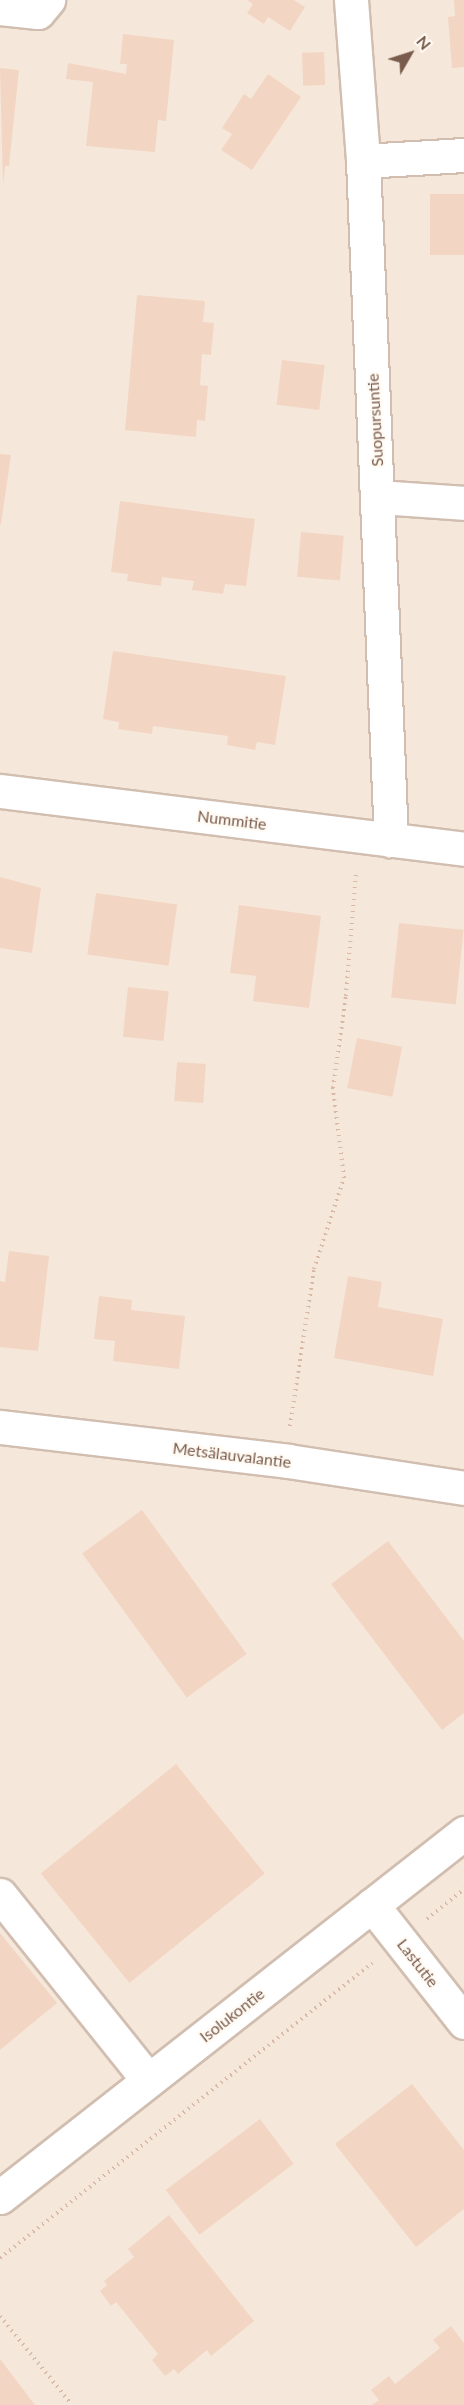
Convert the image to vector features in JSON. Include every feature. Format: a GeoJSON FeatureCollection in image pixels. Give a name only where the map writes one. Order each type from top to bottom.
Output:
{"type":"FeatureCollection","features":[{"type":"Feature","properties":{"kind":"street"},"geometry":{"type":"LineString","coordinates":[[0,8],[38,12],[48,0]]}},
{"type":"Feature","properties":{"kind":"street","name":"Suopursuntie"},"geometry":{"type":"LineString","coordinates":[[351,0],[363,161],[379,497],[376,838]]}},
{"type":"Feature","properties":{"kind":"street"},"geometry":{"type":"LineString","coordinates":[[363,161],[464,155]]}},
{"type":"Feature","properties":{"kind":"street"},"geometry":{"type":"LineString","coordinates":[[379,497],[464,503]]}},
{"type":"Feature","properties":{"kind":"street","name":"Nummitie"},"geometry":{"type":"LineString","coordinates":[[0,791],[464,849]]}},
{"type":"Feature","properties":{"kind":"street","name":"Metsälauvalantie"},"geometry":{"type":"LineString","coordinates":[[0,1427],[288,1461],[464,1488]]}},
{"type":"Feature","properties":{"kind":"street","name":"Isolukontie"},"geometry":{"type":"LineString","coordinates":[[0,2197],[464,1833]]}},
{"type":"Feature","properties":{"kind":"street"},"geometry":{"type":"LineString","coordinates":[[0,1895],[148,2080]]}},
{"type":"Feature","properties":{"kind":"street","name":"Lastutie"},"geometry":{"type":"LineString","coordinates":[[372,1905],[464,2022]]}},
{"type":"Feature","properties":{"kind":"path"},"geometry":{"type":"LineString","coordinates":[[288,1461],[290,1411],[314,1269],[344,1178],[333,1088],[346,996],[376,838]]}},
{"type":"Feature","properties":{"kind":"path"},"geometry":{"type":"LineString","coordinates":[[0,2258],[464,1889]]}},
{"type":"Feature","properties":{"kind":"path"},"geometry":{"type":"LineString","coordinates":[[0,2316],[72,2405]]}},
{"type":"Feature","properties":{"kind":"shaded area"},"geometry":{"type":"Polygon","coordinates":[[[0,0],[464,0],[464,2405],[0,2405],[0,0]]]}},
{"type":"Feature","properties":{"kind":"building"},"geometry":{"type":"Polygon","coordinates":[[[247,0],[294,0],[305,7],[290,31],[268,17],[264,24],[247,13],[253,4],[247,0]]]}},
{"type":"Feature","properties":{"kind":"building"},"geometry":{"type":"Polygon","coordinates":[[[454,0],[464,0],[464,67],[452,68],[448,17],[455,16],[454,0]]]}},
{"type":"Feature","properties":{"kind":"building"},"geometry":{"type":"Polygon","coordinates":[[[123,34],[174,40],[166,121],[158,120],[155,152],[86,146],[93,82],[66,79],[68,63],[126,74],[127,64],[120,64],[123,34]]]}},
{"type":"Feature","properties":{"kind":"building"},"geometry":{"type":"Polygon","coordinates":[[[324,52],[325,85],[303,86],[302,53],[324,52]]]}},
{"type":"Feature","properties":{"kind":"building"},"geometry":{"type":"Polygon","coordinates":[[[0,68],[19,70],[9,166],[5,166],[3,185],[0,68]]]}},
{"type":"Feature","properties":{"kind":"building"},"geometry":{"type":"Polygon","coordinates":[[[268,74],[301,97],[252,170],[221,150],[232,134],[222,128],[244,94],[251,99],[268,74]]]}},
{"type":"Feature","properties":{"kind":"building"},"geometry":{"type":"Polygon","coordinates":[[[430,194],[464,194],[464,255],[430,255],[430,194]]]}},
{"type":"Feature","properties":{"kind":"building"},"geometry":{"type":"Polygon","coordinates":[[[137,295],[205,301],[203,322],[214,323],[211,355],[202,354],[200,385],[208,386],[205,421],[197,420],[196,437],[125,430],[137,295]]]}},
{"type":"Feature","properties":{"kind":"building"},"geometry":{"type":"Polygon","coordinates":[[[282,360],[325,365],[319,410],[277,405],[282,360]]]}},
{"type":"Feature","properties":{"kind":"building"},"geometry":{"type":"Polygon","coordinates":[[[0,454],[11,455],[1,524],[0,524],[0,454]]]}},
{"type":"Feature","properties":{"kind":"building"},"geometry":{"type":"Polygon","coordinates":[[[120,501],[255,519],[246,586],[225,584],[223,594],[192,590],[194,581],[162,577],[161,586],[127,581],[128,574],[111,572],[120,501]]]}},
{"type":"Feature","properties":{"kind":"building"},"geometry":{"type":"Polygon","coordinates":[[[301,532],[344,536],[340,581],[297,577],[301,532]]]}},
{"type":"Feature","properties":{"kind":"building"},"geometry":{"type":"Polygon","coordinates":[[[113,651],[286,676],[275,745],[257,742],[255,750],[227,745],[228,736],[153,726],[152,734],[118,729],[119,722],[103,719],[113,651]]]}},
{"type":"Feature","properties":{"kind":"building"},"geometry":{"type":"Polygon","coordinates":[[[0,877],[41,888],[32,953],[0,948],[0,877]]]}},
{"type":"Feature","properties":{"kind":"building"},"geometry":{"type":"Polygon","coordinates":[[[96,893],[177,904],[169,966],[87,954],[96,893]]]}},
{"type":"Feature","properties":{"kind":"building"},"geometry":{"type":"Polygon","coordinates":[[[239,905],[321,916],[309,1008],[253,1001],[256,976],[230,973],[239,905]]]}},
{"type":"Feature","properties":{"kind":"building"},"geometry":{"type":"Polygon","coordinates":[[[399,923],[464,930],[456,1004],[391,998],[399,923]]]}},
{"type":"Feature","properties":{"kind":"building"},"geometry":{"type":"Polygon","coordinates":[[[128,987],[169,991],[164,1041],[123,1037],[128,987]]]}},
{"type":"Feature","properties":{"kind":"building"},"geometry":{"type":"Polygon","coordinates":[[[357,1038],[402,1047],[392,1097],[347,1088],[357,1038]]]}},
{"type":"Feature","properties":{"kind":"building"},"geometry":{"type":"Polygon","coordinates":[[[177,1062],[206,1064],[203,1103],[174,1101],[177,1062]]]}},
{"type":"Feature","properties":{"kind":"building"},"geometry":{"type":"Polygon","coordinates":[[[9,1251],[49,1256],[38,1351],[0,1347],[0,1281],[5,1282],[9,1251]]]}},
{"type":"Feature","properties":{"kind":"building"},"geometry":{"type":"Polygon","coordinates":[[[348,1276],[382,1282],[378,1307],[443,1319],[433,1376],[334,1358],[348,1276]]]}},
{"type":"Feature","properties":{"kind":"building"},"geometry":{"type":"Polygon","coordinates":[[[99,1296],[132,1300],[131,1310],[185,1316],[179,1369],[113,1361],[115,1341],[94,1339],[99,1296]]]}},
{"type":"Feature","properties":{"kind":"building"},"geometry":{"type":"Polygon","coordinates":[[[142,1510],[247,1654],[187,1698],[82,1553],[142,1510]]]}},
{"type":"Feature","properties":{"kind":"building"},"geometry":{"type":"Polygon","coordinates":[[[388,1541],[464,1641],[464,1713],[442,1730],[331,1584],[388,1541]]]}},
{"type":"Feature","properties":{"kind":"building"},"geometry":{"type":"Polygon","coordinates":[[[176,1764],[265,1874],[130,1983],[41,1874],[176,1764]]]}},
{"type":"Feature","properties":{"kind":"building"},"geometry":{"type":"Polygon","coordinates":[[[0,1933],[57,2003],[0,2050],[0,1933]]]}},
{"type":"Feature","properties":{"kind":"building"},"geometry":{"type":"Polygon","coordinates":[[[412,2084],[464,2150],[464,2209],[416,2247],[335,2144],[412,2084]]]}},
{"type":"Feature","properties":{"kind":"building"},"geometry":{"type":"Polygon","coordinates":[[[260,2119],[294,2164],[199,2235],[166,2190],[260,2119]]]}},
{"type":"Feature","properties":{"kind":"building"},"geometry":{"type":"Polygon","coordinates":[[[169,2215],[254,2321],[211,2356],[207,2350],[178,2374],[174,2369],[165,2376],[152,2360],[158,2354],[116,2302],[111,2306],[100,2291],[107,2285],[104,2281],[134,2257],[128,2249],[169,2215]]]}},
{"type":"Feature","properties":{"kind":"building"},"geometry":{"type":"Polygon","coordinates":[[[451,2326],[464,2343],[464,2405],[372,2405],[379,2400],[371,2390],[389,2376],[395,2384],[440,2348],[433,2340],[451,2326]]]}},
{"type":"Feature","properties":{"kind":"building"},"geometry":{"type":"Polygon","coordinates":[[[0,2359],[35,2405],[0,2405],[0,2359]]]}}]}
